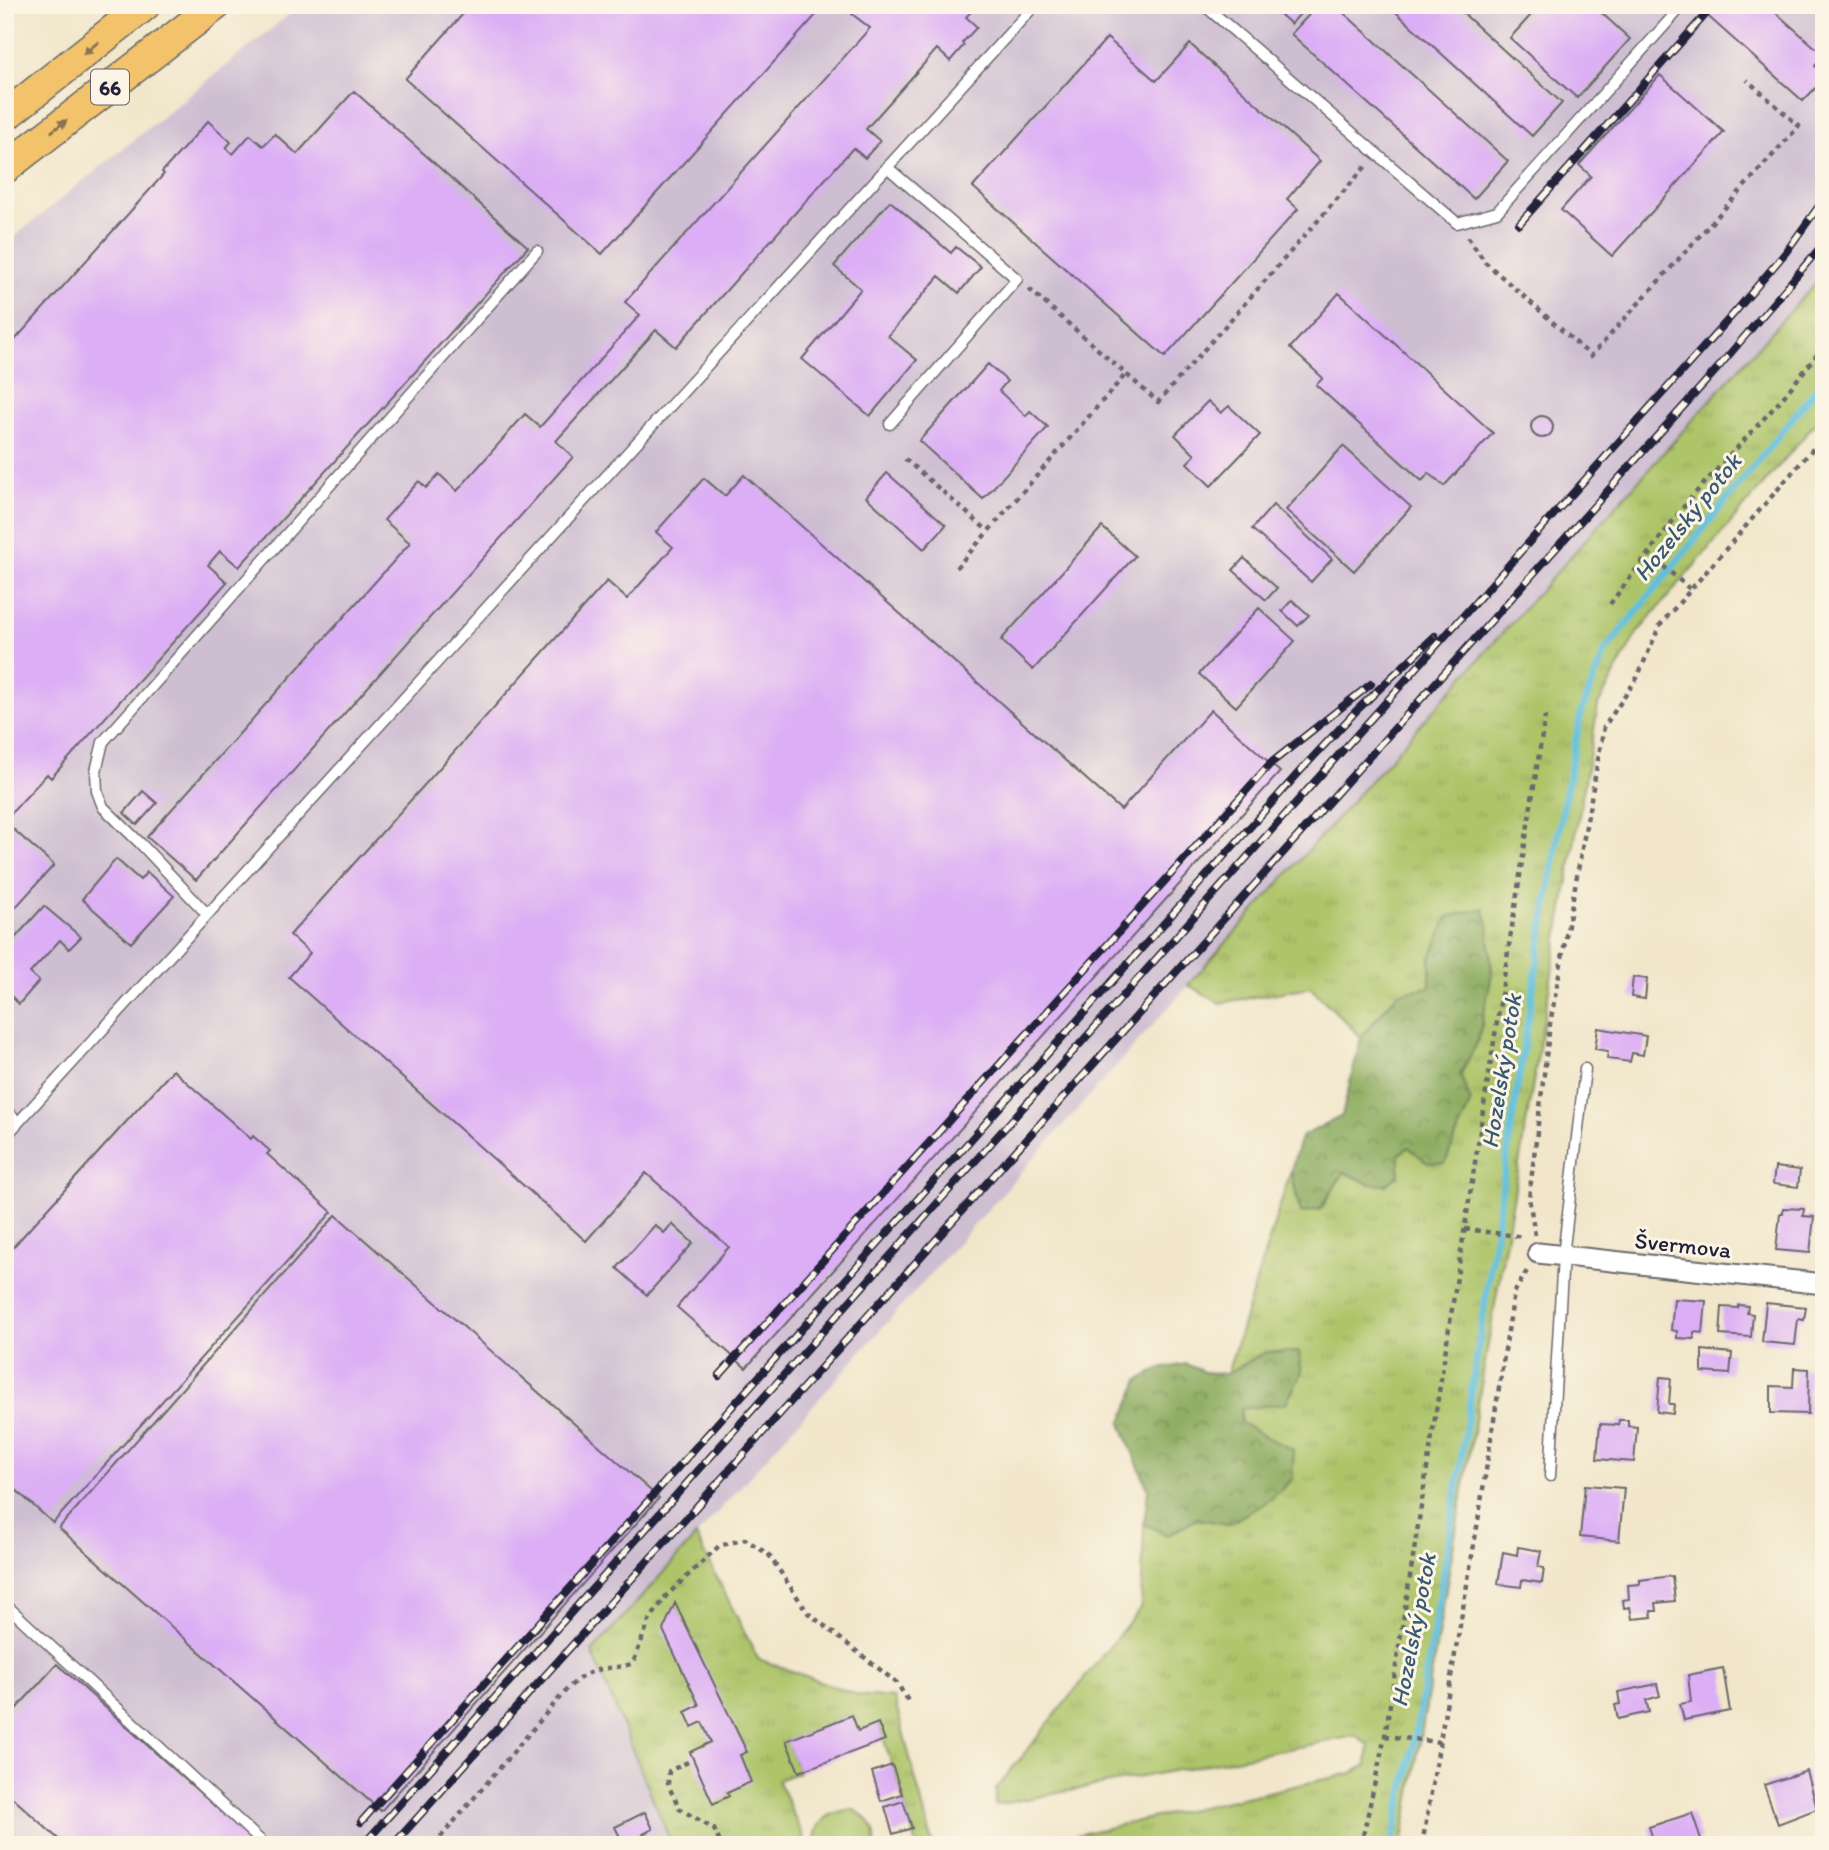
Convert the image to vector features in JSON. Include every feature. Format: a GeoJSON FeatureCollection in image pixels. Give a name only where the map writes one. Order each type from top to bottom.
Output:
{"type":"FeatureCollection","features":[{"type":"Feature","properties":{"kind":"main road","name":"66"},"geometry":{"type":"LineString","coordinates":[[5,116],[145,5]]}},
{"type":"Feature","properties":{"kind":"main road","name":"66"},"geometry":{"type":"LineString","coordinates":[[5,168],[216,5]]}},
{"type":"Feature","properties":{"kind":"street","name":"Švermova"},"geometry":{"type":"LineString","coordinates":[[1537,1246],[1563,1256],[1824,1284]]}},
{"type":"Feature","properties":{"kind":"lane"},"geometry":{"type":"LineString","coordinates":[[5,1137],[1035,5]]}},
{"type":"Feature","properties":{"kind":"lane"},"geometry":{"type":"LineString","coordinates":[[1204,5],[1457,223],[1497,212],[1683,5]]}},
{"type":"Feature","properties":{"kind":"lane"},"geometry":{"type":"LineString","coordinates":[[887,167],[1017,279],[890,424]]}},
{"type":"Feature","properties":{"kind":"lane"},"geometry":{"type":"LineString","coordinates":[[207,914],[103,807],[97,791],[96,771],[103,742],[537,251]]}},
{"type":"Feature","properties":{"kind":"lane"},"geometry":{"type":"LineString","coordinates":[[1550,1476],[1563,1256],[1584,1069]]}},
{"type":"Feature","properties":{"kind":"lane"},"geometry":{"type":"LineString","coordinates":[[5,1110],[18,1122]]}},
{"type":"Feature","properties":{"kind":"lane"},"geometry":{"type":"LineString","coordinates":[[5,1604],[265,1845]]}},
{"type":"Feature","properties":{"kind":"path"},"geometry":{"type":"LineString","coordinates":[[1457,223],[1485,262],[1591,356],[1799,125],[1747,80]]}},
{"type":"Feature","properties":{"kind":"path"},"geometry":{"type":"LineString","coordinates":[[1017,279],[1158,402],[1377,154]]}},
{"type":"Feature","properties":{"kind":"path"},"geometry":{"type":"LineString","coordinates":[[1610,604],[1688,501],[1781,400],[1824,346]]}},
{"type":"Feature","properties":{"kind":"path"},"geometry":{"type":"LineString","coordinates":[[956,568],[1126,374]]}},
{"type":"Feature","properties":{"kind":"path"},"geometry":{"type":"LineString","coordinates":[[1422,1845],[1514,1293],[1537,1246],[1529,1198],[1550,1024],[1604,727],[1637,678],[1660,625],[1824,436]]}},
{"type":"Feature","properties":{"kind":"path"},"geometry":{"type":"LineString","coordinates":[[905,459],[988,531]]}},
{"type":"Feature","properties":{"kind":"path"},"geometry":{"type":"LineString","coordinates":[[1648,553],[1690,590]]}},
{"type":"Feature","properties":{"kind":"path"},"geometry":{"type":"LineString","coordinates":[[1361,1845],[1385,1736],[1545,716]]}},
{"type":"Feature","properties":{"kind":"path"},"geometry":{"type":"LineString","coordinates":[[1465,1229],[1537,1246]]}},
{"type":"Feature","properties":{"kind":"path"},"geometry":{"type":"LineString","coordinates":[[434,1845],[567,1689],[593,1671],[623,1668],[633,1663],[649,1621],[666,1596],[719,1546],[745,1539],[769,1555],[808,1613],[897,1683],[911,1704]]}},
{"type":"Feature","properties":{"kind":"path"},"geometry":{"type":"LineString","coordinates":[[1385,1736],[1439,1742]]}},
{"type":"Feature","properties":{"kind":"path"},"geometry":{"type":"LineString","coordinates":[[688,1762],[669,1771],[668,1785],[680,1810],[714,1829],[720,1845]]}},
{"type":"Feature","properties":{"kind":"shaded area"},"geometry":{"type":"Polygon","coordinates":[[[301,5],[1824,5],[1824,273],[593,1652],[672,1845],[5,1845],[5,244],[301,5]]]}},
{"type":"Feature","properties":{"kind":"green space"},"geometry":{"type":"Polygon","coordinates":[[[1824,273],[1824,413],[1637,633],[1598,705],[1402,1845],[1031,1845],[1352,1773],[1367,1765],[1369,1745],[1355,1736],[995,1805],[996,1789],[1141,1607],[1144,1524],[1168,1535],[1197,1519],[1229,1524],[1264,1436],[1240,1422],[1241,1409],[1266,1352],[1227,1374],[1291,1170],[1300,1213],[1321,1209],[1344,1172],[1370,1184],[1408,1146],[1428,1163],[1460,1075],[1478,1041],[1430,960],[1430,987],[1398,993],[1361,1037],[1310,987],[1220,1003],[1188,985],[1824,273]]]}},
{"type":"Feature","properties":{"kind":"green space"},"geometry":{"type":"Polygon","coordinates":[[[1483,908],[1488,924],[1492,974],[1478,1041],[1460,1075],[1471,1101],[1445,1163],[1428,1163],[1408,1147],[1399,1154],[1399,1175],[1386,1185],[1370,1184],[1344,1172],[1320,1209],[1301,1213],[1291,1170],[1301,1137],[1342,1116],[1361,1037],[1398,993],[1430,987],[1430,960],[1447,917],[1483,908]]]}},
{"type":"Feature","properties":{"kind":"green space"},"geometry":{"type":"Polygon","coordinates":[[[1266,1352],[1299,1352],[1302,1372],[1286,1403],[1241,1409],[1240,1422],[1293,1450],[1293,1479],[1271,1499],[1229,1524],[1197,1519],[1168,1535],[1144,1524],[1148,1489],[1121,1424],[1139,1380],[1159,1369],[1186,1364],[1204,1372],[1226,1374],[1266,1352]]]}},
{"type":"Feature","properties":{"kind":"green space"},"geometry":{"type":"Polygon","coordinates":[[[696,1536],[758,1659],[858,1695],[894,1698],[933,1845],[917,1845],[879,1724],[858,1731],[852,1715],[787,1741],[799,1772],[778,1780],[807,1845],[672,1845],[592,1652],[696,1536]]]}},
{"type":"Feature","properties":{"kind":"green space"},"geometry":{"type":"Polygon","coordinates":[[[852,1809],[870,1823],[875,1845],[816,1845],[820,1823],[837,1812],[852,1809]]]}},
{"type":"Feature","properties":{"kind":"building"},"geometry":{"type":"Polygon","coordinates":[[[471,5],[825,5],[602,254],[405,79],[471,5]]]}},
{"type":"Feature","properties":{"kind":"building"},"geometry":{"type":"Polygon","coordinates":[[[860,5],[977,5],[966,17],[977,27],[950,61],[937,49],[866,129],[880,141],[865,158],[853,148],[676,347],[656,330],[556,441],[573,457],[196,880],[147,837],[410,543],[384,520],[419,481],[426,488],[439,474],[457,491],[525,414],[540,427],[640,315],[625,302],[870,28],[852,14],[860,5]]]}},
{"type":"Feature","properties":{"kind":"building"},"geometry":{"type":"Polygon","coordinates":[[[1270,5],[1308,5],[1291,24],[1270,5]]]}},
{"type":"Feature","properties":{"kind":"building"},"geometry":{"type":"Polygon","coordinates":[[[1318,5],[1335,5],[1508,161],[1474,199],[1291,34],[1318,5]]]}},
{"type":"Feature","properties":{"kind":"building"},"geometry":{"type":"Polygon","coordinates":[[[1388,5],[1454,5],[1562,103],[1532,136],[1388,5]]]}},
{"type":"Feature","properties":{"kind":"building"},"geometry":{"type":"Polygon","coordinates":[[[1520,5],[1593,5],[1630,39],[1577,98],[1510,38],[1531,15],[1520,5]]]}},
{"type":"Feature","properties":{"kind":"building"},"geometry":{"type":"Polygon","coordinates":[[[1707,5],[1767,5],[1824,55],[1815,66],[1824,75],[1824,79],[1803,101],[1702,11],[1707,5]]]}},
{"type":"Feature","properties":{"kind":"building"},"geometry":{"type":"Polygon","coordinates":[[[1107,38],[1156,81],[1190,44],[1320,161],[1287,199],[1298,209],[1165,357],[973,187],[1107,38]]]}},
{"type":"Feature","properties":{"kind":"building"},"geometry":{"type":"Polygon","coordinates":[[[1660,75],[1724,132],[1612,256],[1561,210],[1591,176],[1579,165],[1660,75]]]}},
{"type":"Feature","properties":{"kind":"building"},"geometry":{"type":"Polygon","coordinates":[[[354,91],[528,247],[239,567],[220,551],[208,565],[227,582],[51,778],[47,774],[5,820],[5,351],[208,121],[231,142],[226,148],[233,154],[250,135],[263,146],[275,134],[297,154],[354,91]]]}},
{"type":"Feature","properties":{"kind":"building"},"geometry":{"type":"Polygon","coordinates":[[[890,201],[951,253],[956,247],[981,267],[959,293],[939,276],[888,336],[917,360],[870,416],[802,359],[861,289],[834,266],[890,201]]]}},
{"type":"Feature","properties":{"kind":"building"},"geometry":{"type":"Polygon","coordinates":[[[1339,293],[1493,433],[1444,486],[1429,473],[1422,481],[1316,385],[1323,378],[1290,348],[1339,293]]]}},
{"type":"Feature","properties":{"kind":"building"},"geometry":{"type":"Polygon","coordinates":[[[988,364],[1007,381],[999,391],[1026,416],[1030,411],[1048,427],[983,499],[919,441],[988,364]]]}},
{"type":"Feature","properties":{"kind":"building"},"geometry":{"type":"Polygon","coordinates":[[[1208,401],[1221,413],[1229,406],[1260,435],[1211,486],[1187,463],[1195,455],[1175,435],[1208,401]]]}},
{"type":"Feature","properties":{"kind":"building"},"geometry":{"type":"Polygon","coordinates":[[[1542,416],[1550,419],[1553,427],[1550,435],[1542,438],[1534,435],[1531,427],[1534,419],[1542,416]]]}},
{"type":"Feature","properties":{"kind":"building"},"geometry":{"type":"Polygon","coordinates":[[[1343,446],[1411,507],[1354,571],[1286,510],[1343,446]]]}},
{"type":"Feature","properties":{"kind":"building"},"geometry":{"type":"Polygon","coordinates":[[[887,473],[946,525],[924,549],[866,497],[887,473]]]}},
{"type":"Feature","properties":{"kind":"building"},"geometry":{"type":"Polygon","coordinates":[[[744,475],[1121,810],[1211,710],[1280,772],[746,1368],[677,1307],[729,1247],[646,1173],[586,1241],[289,977],[310,953],[290,935],[607,581],[627,599],[673,547],[656,532],[704,478],[725,496],[744,475]]]}},
{"type":"Feature","properties":{"kind":"building"},"geometry":{"type":"Polygon","coordinates":[[[1273,505],[1332,559],[1311,582],[1252,529],[1273,505]]]}},
{"type":"Feature","properties":{"kind":"building"},"geometry":{"type":"Polygon","coordinates":[[[1102,527],[1135,556],[1033,670],[1001,640],[1102,527]]]}},
{"type":"Feature","properties":{"kind":"building"},"geometry":{"type":"Polygon","coordinates":[[[1244,558],[1277,588],[1266,600],[1233,570],[1244,558]]]}},
{"type":"Feature","properties":{"kind":"building"},"geometry":{"type":"Polygon","coordinates":[[[1292,600],[1309,615],[1298,626],[1282,611],[1292,600]]]}},
{"type":"Feature","properties":{"kind":"building"},"geometry":{"type":"Polygon","coordinates":[[[1259,608],[1295,641],[1236,707],[1199,674],[1259,608]]]}},
{"type":"Feature","properties":{"kind":"building"},"geometry":{"type":"Polygon","coordinates":[[[143,791],[157,803],[137,825],[124,813],[143,791]]]}},
{"type":"Feature","properties":{"kind":"building"},"geometry":{"type":"Polygon","coordinates":[[[5,822],[54,865],[5,919],[5,822]]]}},
{"type":"Feature","properties":{"kind":"building"},"geometry":{"type":"Polygon","coordinates":[[[116,859],[140,880],[147,872],[174,896],[131,943],[82,899],[116,859]]]}},
{"type":"Feature","properties":{"kind":"building"},"geometry":{"type":"Polygon","coordinates":[[[44,906],[81,937],[69,949],[60,940],[30,973],[39,981],[19,1004],[10,995],[5,1000],[5,949],[44,906]]]}},
{"type":"Feature","properties":{"kind":"building"},"geometry":{"type":"Polygon","coordinates":[[[1633,977],[1647,979],[1645,999],[1631,997],[1633,977]]]}},
{"type":"Feature","properties":{"kind":"building"},"geometry":{"type":"Polygon","coordinates":[[[1598,1028],[1646,1036],[1643,1055],[1632,1053],[1630,1062],[1607,1059],[1608,1051],[1595,1049],[1598,1028]]]}},
{"type":"Feature","properties":{"kind":"building"},"geometry":{"type":"Polygon","coordinates":[[[173,1070],[251,1139],[253,1136],[270,1151],[267,1154],[332,1212],[53,1523],[5,1480],[5,1256],[173,1070]]]}},
{"type":"Feature","properties":{"kind":"building"},"geometry":{"type":"Polygon","coordinates":[[[1775,1167],[1800,1170],[1798,1187],[1773,1184],[1775,1167]]]}},
{"type":"Feature","properties":{"kind":"building"},"geometry":{"type":"Polygon","coordinates":[[[1783,1208],[1804,1209],[1803,1216],[1814,1217],[1810,1253],[1776,1250],[1783,1208]]]}},
{"type":"Feature","properties":{"kind":"building"},"geometry":{"type":"Polygon","coordinates":[[[336,1215],[659,1498],[381,1811],[59,1528],[336,1215]]]}},
{"type":"Feature","properties":{"kind":"building"},"geometry":{"type":"Polygon","coordinates":[[[672,1224],[693,1243],[647,1295],[617,1268],[655,1225],[664,1233],[672,1224]]]}},
{"type":"Feature","properties":{"kind":"building"},"geometry":{"type":"Polygon","coordinates":[[[1674,1299],[1706,1301],[1703,1333],[1694,1332],[1694,1339],[1677,1338],[1677,1331],[1671,1330],[1674,1299]]]}},
{"type":"Feature","properties":{"kind":"building"},"geometry":{"type":"Polygon","coordinates":[[[1766,1303],[1806,1307],[1804,1320],[1798,1319],[1795,1345],[1762,1342],[1766,1303]]]}},
{"type":"Feature","properties":{"kind":"building"},"geometry":{"type":"Polygon","coordinates":[[[1738,1305],[1748,1306],[1747,1313],[1753,1314],[1751,1337],[1720,1335],[1722,1307],[1738,1308],[1738,1305]]]}},
{"type":"Feature","properties":{"kind":"building"},"geometry":{"type":"Polygon","coordinates":[[[1821,1307],[1824,1307],[1824,1342],[1818,1342],[1821,1307]]]}},
{"type":"Feature","properties":{"kind":"building"},"geometry":{"type":"Polygon","coordinates":[[[1702,1350],[1732,1353],[1730,1374],[1702,1372],[1702,1350]]]}},
{"type":"Feature","properties":{"kind":"building"},"geometry":{"type":"Polygon","coordinates":[[[1794,1368],[1809,1369],[1808,1414],[1771,1413],[1771,1386],[1793,1387],[1794,1368]]]}},
{"type":"Feature","properties":{"kind":"building"},"geometry":{"type":"Polygon","coordinates":[[[1660,1377],[1671,1378],[1669,1404],[1674,1404],[1673,1414],[1657,1412],[1660,1377]]]}},
{"type":"Feature","properties":{"kind":"building"},"geometry":{"type":"Polygon","coordinates":[[[1619,1420],[1628,1420],[1628,1426],[1637,1427],[1634,1462],[1597,1459],[1600,1424],[1618,1425],[1619,1420]]]}},
{"type":"Feature","properties":{"kind":"building"},"geometry":{"type":"Polygon","coordinates":[[[1585,1485],[1624,1488],[1619,1541],[1580,1537],[1585,1485]]]}},
{"type":"Feature","properties":{"kind":"building"},"geometry":{"type":"Polygon","coordinates":[[[1518,1547],[1541,1551],[1538,1567],[1544,1568],[1542,1583],[1522,1580],[1521,1587],[1498,1584],[1503,1552],[1517,1555],[1518,1547]]]}},
{"type":"Feature","properties":{"kind":"building"},"geometry":{"type":"Polygon","coordinates":[[[1672,1576],[1675,1601],[1656,1603],[1657,1611],[1651,1611],[1652,1617],[1632,1619],[1630,1607],[1624,1608],[1623,1600],[1629,1599],[1628,1585],[1640,1584],[1640,1580],[1672,1576]]]}},
{"type":"Feature","properties":{"kind":"building"},"geometry":{"type":"Polygon","coordinates":[[[675,1603],[747,1752],[740,1755],[751,1782],[727,1793],[729,1796],[713,1804],[690,1752],[711,1742],[702,1722],[692,1727],[685,1712],[699,1705],[663,1630],[675,1603]]]}},
{"type":"Feature","properties":{"kind":"building"},"geometry":{"type":"Polygon","coordinates":[[[57,1664],[258,1845],[65,1845],[5,1791],[5,1721],[57,1664]]]}},
{"type":"Feature","properties":{"kind":"building"},"geometry":{"type":"Polygon","coordinates":[[[1723,1668],[1730,1711],[1684,1720],[1680,1704],[1691,1702],[1688,1675],[1723,1668]]]}},
{"type":"Feature","properties":{"kind":"building"},"geometry":{"type":"Polygon","coordinates":[[[1657,1684],[1660,1696],[1646,1700],[1649,1712],[1618,1719],[1615,1705],[1620,1704],[1618,1692],[1657,1684]]]}},
{"type":"Feature","properties":{"kind":"building"},"geometry":{"type":"Polygon","coordinates":[[[852,1715],[858,1731],[878,1723],[885,1740],[799,1772],[786,1741],[852,1715]]]}},
{"type":"Feature","properties":{"kind":"building"},"geometry":{"type":"Polygon","coordinates":[[[892,1765],[902,1794],[881,1801],[872,1772],[892,1765]]]}},
{"type":"Feature","properties":{"kind":"building"},"geometry":{"type":"Polygon","coordinates":[[[1807,1771],[1817,1809],[1778,1824],[1764,1785],[1807,1771]]]}},
{"type":"Feature","properties":{"kind":"building"},"geometry":{"type":"Polygon","coordinates":[[[903,1801],[912,1828],[893,1834],[885,1807],[903,1801]]]}},
{"type":"Feature","properties":{"kind":"building"},"geometry":{"type":"Polygon","coordinates":[[[645,1812],[653,1829],[629,1845],[620,1845],[617,1838],[620,1837],[615,1827],[645,1812]]]}},
{"type":"Feature","properties":{"kind":"building"},"geometry":{"type":"Polygon","coordinates":[[[1692,1813],[1701,1839],[1685,1845],[1655,1845],[1649,1827],[1692,1813]]]}},
{"type":"Feature","properties":{"kind":"waterway","name":"Hozelský potok"},"geometry":{"type":"LineString","coordinates":[[1392,1845],[1416,1732],[1446,1560],[1519,1076],[1558,835],[1581,713],[1605,651],[1824,379]]}},
{"type":"Feature","properties":{"kind":"railway"},"geometry":{"type":"LineString","coordinates":[[1519,224],[1706,14]]}},
{"type":"Feature","properties":{"kind":"railway"},"geometry":{"type":"LineString","coordinates":[[363,1845],[1736,311],[1786,252],[1824,199]]}},
{"type":"Feature","properties":{"kind":"railway"},"geometry":{"type":"LineString","coordinates":[[393,1845],[1717,369],[1824,243]]}},
{"type":"Feature","properties":{"kind":"railway"},"geometry":{"type":"LineString","coordinates":[[361,1822],[1302,769],[1357,710],[1435,636]]}},
{"type":"Feature","properties":{"kind":"railway"},"geometry":{"type":"LineString","coordinates":[[719,1376],[1271,763],[1371,684]]}}]}
